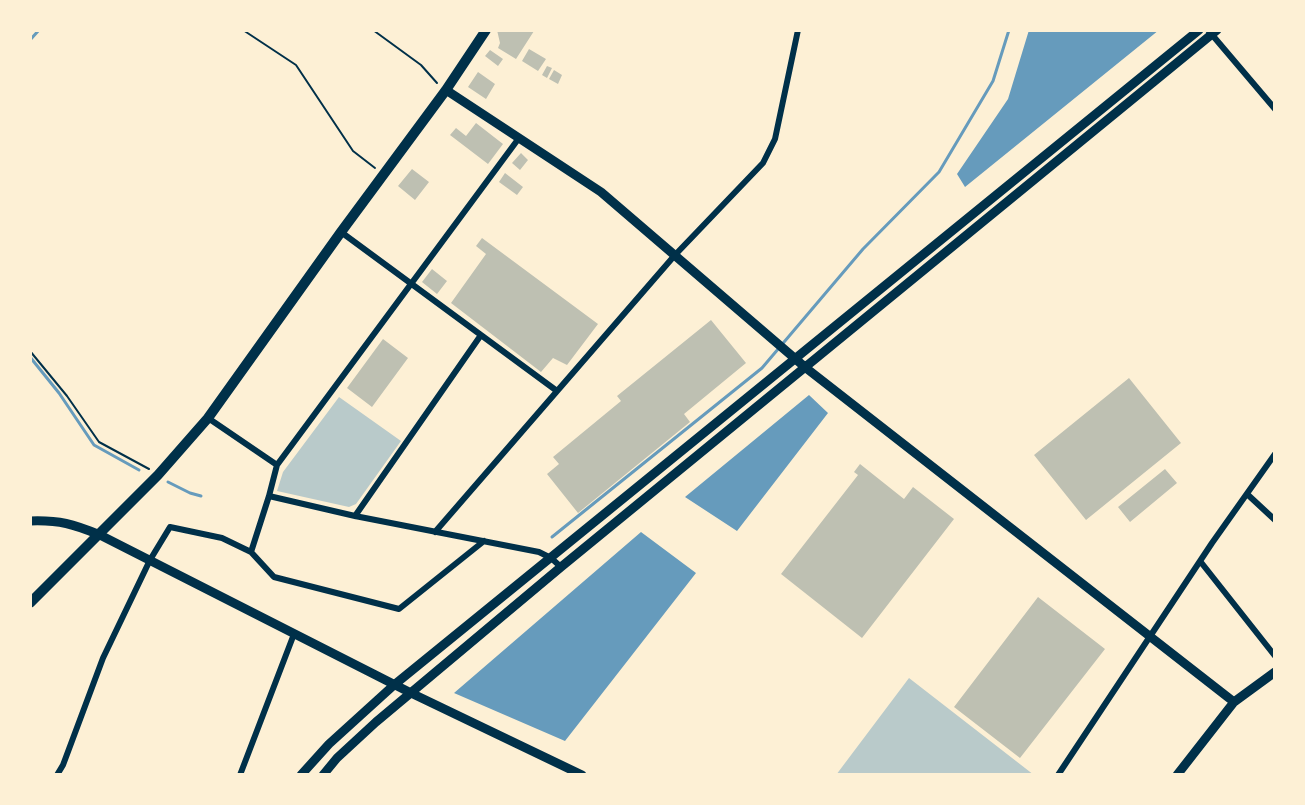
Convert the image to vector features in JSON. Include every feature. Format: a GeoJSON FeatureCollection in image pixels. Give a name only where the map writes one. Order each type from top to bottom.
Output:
{"type":"FeatureCollection","features":[{"type":"Feature","properties":{"kind":"main road"},"geometry":{"type":"LineString","coordinates":[[30,603],[158,475],[208,417],[446,90],[486,30]]}},
{"type":"Feature","properties":{"kind":"street"},"geometry":{"type":"LineString","coordinates":[[435,532],[675,255],[763,163],[775,139],[798,30]]}},
{"type":"Feature","properties":{"kind":"street"},"geometry":{"type":"LineString","coordinates":[[302,775],[329,744],[394,685],[1199,30]]}},
{"type":"Feature","properties":{"kind":"street"},"geometry":{"type":"LineString","coordinates":[[323,775],[337,758],[376,722],[561,567],[806,368],[1212,31],[1275,109]]}},
{"type":"Feature","properties":{"kind":"street"},"geometry":{"type":"LineString","coordinates":[[446,90],[601,192],[806,368],[1234,702]]}},
{"type":"Feature","properties":{"kind":"street"},"geometry":{"type":"LineString","coordinates":[[251,552],[277,465],[519,138]]}},
{"type":"Feature","properties":{"kind":"street"},"geometry":{"type":"LineString","coordinates":[[341,232],[557,392]]}},
{"type":"Feature","properties":{"kind":"street"},"geometry":{"type":"LineString","coordinates":[[355,516],[481,335]]}},
{"type":"Feature","properties":{"kind":"street"},"geometry":{"type":"LineString","coordinates":[[208,417],[277,465]]}},
{"type":"Feature","properties":{"kind":"street"},"geometry":{"type":"LineString","coordinates":[[1058,775],[1200,561],[1275,454]]}},
{"type":"Feature","properties":{"kind":"street"},"geometry":{"type":"LineString","coordinates":[[1247,494],[1275,519]]}},
{"type":"Feature","properties":{"kind":"street"},"geometry":{"type":"LineString","coordinates":[[269,496],[355,516],[539,552],[551,558],[561,567]]}},
{"type":"Feature","properties":{"kind":"street"},"geometry":{"type":"LineString","coordinates":[[30,521],[66,522],[100,535],[394,685],[582,775]]}},
{"type":"Feature","properties":{"kind":"street"},"geometry":{"type":"LineString","coordinates":[[57,775],[63,765],[103,658],[150,560],[170,527],[222,538],[251,552],[274,577],[399,609],[484,541]]}},
{"type":"Feature","properties":{"kind":"street"},"geometry":{"type":"LineString","coordinates":[[1200,561],[1275,656]]}},
{"type":"Feature","properties":{"kind":"street"},"geometry":{"type":"LineString","coordinates":[[240,775],[294,634]]}},
{"type":"Feature","properties":{"kind":"street"},"geometry":{"type":"LineString","coordinates":[[1177,775],[1234,702],[1275,672]]}},
{"type":"Feature","properties":{"kind":"path"},"geometry":{"type":"LineString","coordinates":[[243,30],[296,65],[353,151],[384,175]]}},
{"type":"Feature","properties":{"kind":"path"},"geometry":{"type":"LineString","coordinates":[[373,30],[420,65],[446,90]]}},
{"type":"Feature","properties":{"kind":"path"},"geometry":{"type":"LineString","coordinates":[[30,351],[67,396],[99,442],[158,475]]}},
{"type":"Feature","properties":{"kind":"shaded area"},"geometry":{"type":"Polygon","coordinates":[[[339,397],[401,441],[356,504],[349,507],[277,491],[283,472],[339,397]]]}},
{"type":"Feature","properties":{"kind":"shaded area"},"geometry":{"type":"Polygon","coordinates":[[[909,678],[1034,775],[836,775],[909,678]]]}},
{"type":"Feature","properties":{"kind":"water"},"geometry":{"type":"Polygon","coordinates":[[[1029,30],[1159,30],[965,187],[957,174],[1008,99],[1029,30]]]}},
{"type":"Feature","properties":{"kind":"water"},"geometry":{"type":"Polygon","coordinates":[[[809,395],[828,413],[737,531],[685,497],[809,395]]]}},
{"type":"Feature","properties":{"kind":"water"},"geometry":{"type":"Polygon","coordinates":[[[641,532],[696,573],[565,741],[454,693],[641,532]]]}},
{"type":"Feature","properties":{"kind":"building"},"geometry":{"type":"Polygon","coordinates":[[[497,30],[534,31],[516,59],[498,48],[500,43],[497,30]]]}},
{"type":"Feature","properties":{"kind":"building"},"geometry":{"type":"Polygon","coordinates":[[[529,49],[546,59],[538,71],[522,61],[529,49]]]}},
{"type":"Feature","properties":{"kind":"building"},"geometry":{"type":"Polygon","coordinates":[[[490,50],[503,59],[498,66],[485,56],[490,50]]]}},
{"type":"Feature","properties":{"kind":"building"},"geometry":{"type":"Polygon","coordinates":[[[547,66],[552,68],[547,78],[542,75],[547,66]]]}},
{"type":"Feature","properties":{"kind":"building"},"geometry":{"type":"Polygon","coordinates":[[[554,70],[562,75],[558,84],[549,79],[554,70]]]}},
{"type":"Feature","properties":{"kind":"building"},"geometry":{"type":"Polygon","coordinates":[[[478,72],[495,84],[486,99],[468,87],[478,72]]]}},
{"type":"Feature","properties":{"kind":"building"},"geometry":{"type":"Polygon","coordinates":[[[476,123],[503,144],[488,164],[450,135],[456,128],[466,136],[476,123]]]}},
{"type":"Feature","properties":{"kind":"building"},"geometry":{"type":"Polygon","coordinates":[[[521,153],[528,160],[520,170],[512,163],[521,153]]]}},
{"type":"Feature","properties":{"kind":"building"},"geometry":{"type":"Polygon","coordinates":[[[412,169],[429,182],[415,200],[398,186],[412,169]]]}},
{"type":"Feature","properties":{"kind":"building"},"geometry":{"type":"Polygon","coordinates":[[[505,173],[523,187],[517,195],[499,182],[505,173]]]}},
{"type":"Feature","properties":{"kind":"building"},"geometry":{"type":"Polygon","coordinates":[[[482,238],[598,324],[567,365],[553,358],[541,372],[451,303],[486,254],[476,246],[482,238]]]}},
{"type":"Feature","properties":{"kind":"building"},"geometry":{"type":"Polygon","coordinates":[[[432,269],[447,281],[437,294],[422,282],[432,269]]]}},
{"type":"Feature","properties":{"kind":"building"},"geometry":{"type":"Polygon","coordinates":[[[711,320],[746,363],[684,414],[690,422],[578,513],[547,474],[559,464],[553,457],[621,401],[617,396],[711,320]]]}},
{"type":"Feature","properties":{"kind":"building"},"geometry":{"type":"Polygon","coordinates":[[[383,339],[408,358],[372,407],[347,388],[383,339]]]}},
{"type":"Feature","properties":{"kind":"building"},"geometry":{"type":"Polygon","coordinates":[[[1129,378],[1181,443],[1086,520],[1034,455],[1129,378]]]}},
{"type":"Feature","properties":{"kind":"building"},"geometry":{"type":"Polygon","coordinates":[[[860,464],[904,499],[913,487],[954,519],[862,638],[781,574],[858,475],[854,472],[860,464]]]}},
{"type":"Feature","properties":{"kind":"building"},"geometry":{"type":"Polygon","coordinates":[[[1165,469],[1177,483],[1130,522],[1118,507],[1165,469]]]}},
{"type":"Feature","properties":{"kind":"building"},"geometry":{"type":"Polygon","coordinates":[[[1038,597],[1105,649],[1020,758],[954,707],[1038,597]]]}},
{"type":"Feature","properties":{"kind":"waterway"},"geometry":{"type":"LineString","coordinates":[[30,40],[39,30]]}},
{"type":"Feature","properties":{"kind":"waterway"},"geometry":{"type":"LineString","coordinates":[[552,537],[762,368],[863,249],[939,172],[993,81],[1009,30]]}},
{"type":"Feature","properties":{"kind":"waterway"},"geometry":{"type":"LineString","coordinates":[[30,357],[59,393],[94,445],[139,470]]}},
{"type":"Feature","properties":{"kind":"waterway"},"geometry":{"type":"LineString","coordinates":[[168,482],[201,496]]}}]}
